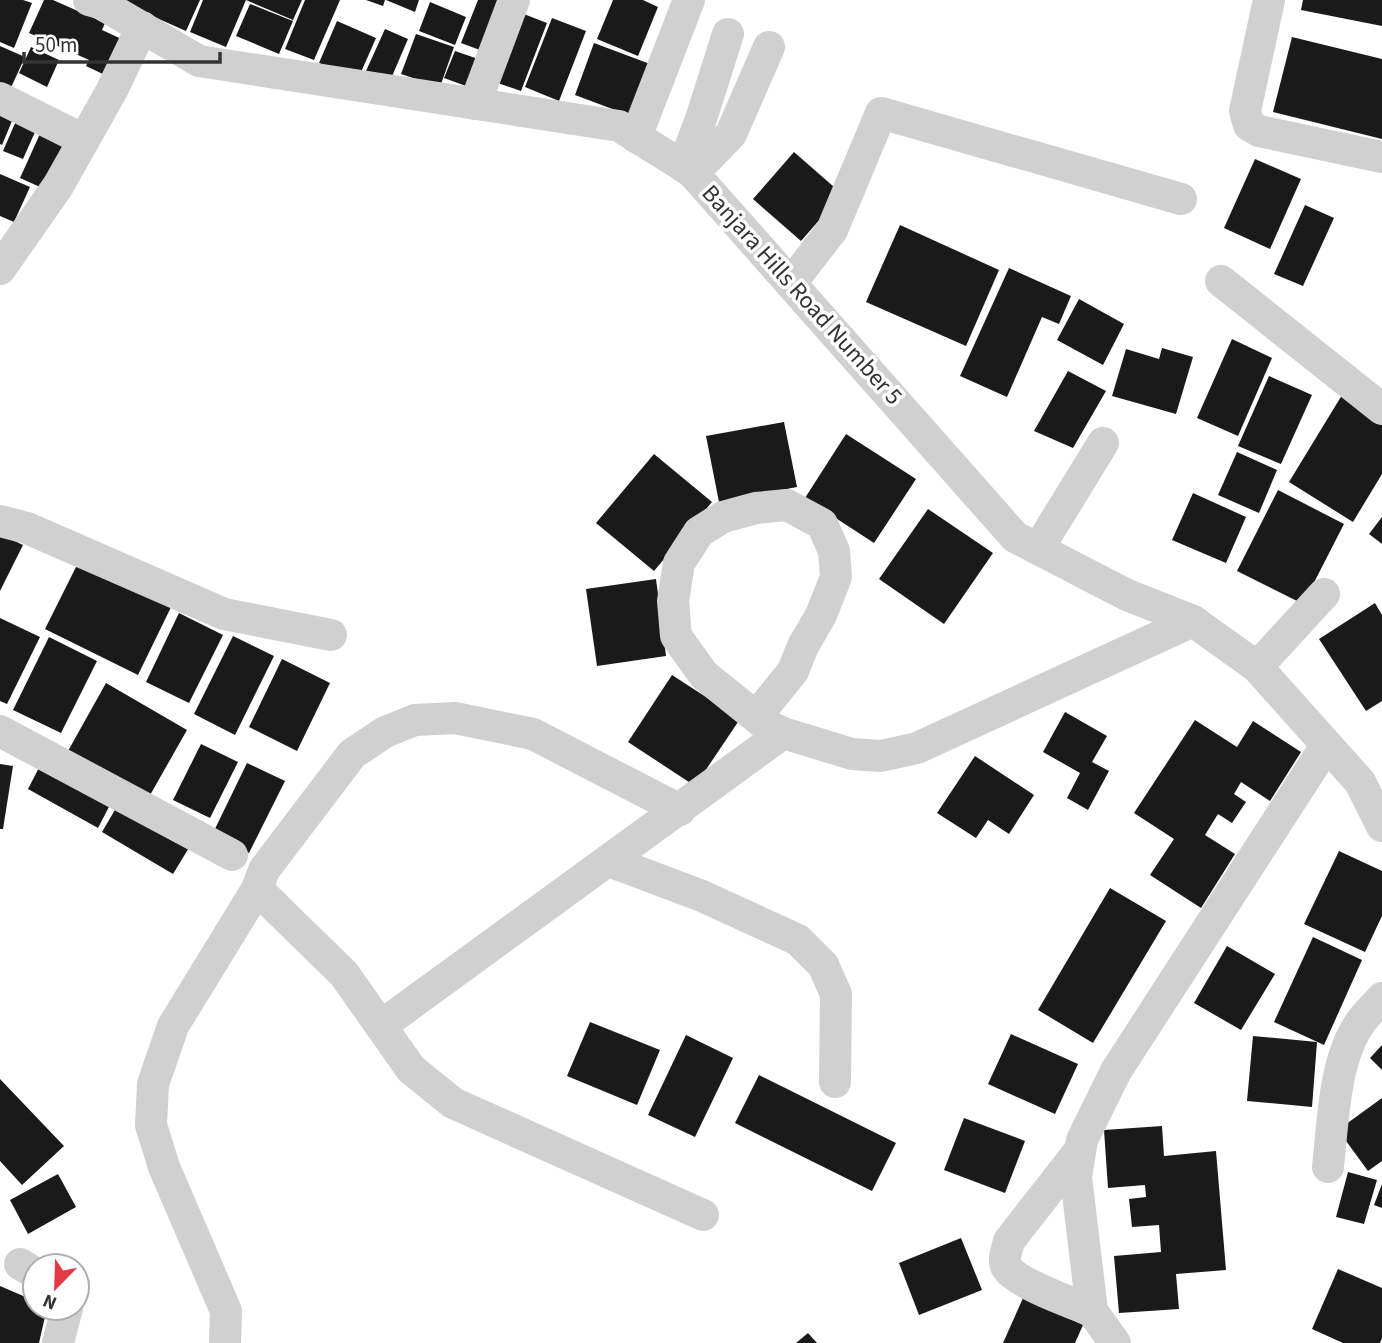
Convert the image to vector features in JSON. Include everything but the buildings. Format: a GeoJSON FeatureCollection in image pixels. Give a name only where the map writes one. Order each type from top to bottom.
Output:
{"type":"FeatureCollection","features":[{"type":"Feature","properties":{"kind":"street"},"geometry":{"type":"LineString","coordinates":[[475,104],[514,0]]}},
{"type":"Feature","properties":{"kind":"street"},"geometry":{"type":"LineString","coordinates":[[636,137],[689,0]]}},
{"type":"Feature","properties":{"kind":"street"},"geometry":{"type":"LineString","coordinates":[[1269,0],[1245,111],[1249,125],[1259,131],[1382,157]]}},
{"type":"Feature","properties":{"kind":"street","name":"Banjara Hills Road Number 5"},"geometry":{"type":"LineString","coordinates":[[97,1],[199,61],[619,126],[688,170],[1015,537],[1128,595],[1193,621],[1258,667],[1360,782],[1382,826]]}},
{"type":"Feature","properties":{"kind":"street"},"geometry":{"type":"LineString","coordinates":[[0,269],[58,186],[112,90],[142,27]]}},
{"type":"Feature","properties":{"kind":"street"},"geometry":{"type":"LineString","coordinates":[[688,170],[728,34]]}},
{"type":"Feature","properties":{"kind":"street"},"geometry":{"type":"LineString","coordinates":[[688,170],[731,134],[769,47]]}},
{"type":"Feature","properties":{"kind":"street"},"geometry":{"type":"LineString","coordinates":[[0,98],[84,140]]}},
{"type":"Feature","properties":{"kind":"street"},"geometry":{"type":"LineString","coordinates":[[706,103],[740,115]]}},
{"type":"Feature","properties":{"kind":"street"},"geometry":{"type":"LineString","coordinates":[[791,283],[832,230],[881,113],[1181,199]]}},
{"type":"Feature","properties":{"kind":"street"},"geometry":{"type":"LineString","coordinates":[[1221,281],[1382,409]]}},
{"type":"Feature","properties":{"kind":"street"},"geometry":{"type":"LineString","coordinates":[[1038,549],[1102,443]]}},
{"type":"Feature","properties":{"kind":"street"},"geometry":{"type":"LineString","coordinates":[[756,717],[793,671],[803,646],[821,615],[836,577],[834,551],[822,524],[787,505],[756,508],[723,517],[699,532],[679,563],[673,601],[676,636],[704,675],[756,717],[783,733],[852,754],[881,756],[917,748],[1193,621]]}},
{"type":"Feature","properties":{"kind":"street"},"geometry":{"type":"LineString","coordinates":[[0,522],[27,528],[224,614],[331,635]]}},
{"type":"Feature","properties":{"kind":"street"},"geometry":{"type":"LineString","coordinates":[[1258,667],[1324,594]]}},
{"type":"Feature","properties":{"kind":"street"},"geometry":{"type":"LineString","coordinates":[[225,1343],[226,1311],[164,1167],[151,1125],[153,1084],[173,1026],[257,889],[264,870],[352,754],[385,732],[415,720],[455,718],[533,734],[680,810]]}},
{"type":"Feature","properties":{"kind":"street"},"geometry":{"type":"LineString","coordinates":[[0,731],[232,855]]}},
{"type":"Feature","properties":{"kind":"street"},"geometry":{"type":"LineString","coordinates":[[382,1025],[783,733]]}},
{"type":"Feature","properties":{"kind":"street"},"geometry":{"type":"LineString","coordinates":[[1115,1343],[1092,1311],[1076,1177],[1082,1140],[1116,1071],[1326,746]]}},
{"type":"Feature","properties":{"kind":"street"},"geometry":{"type":"LineString","coordinates":[[609,861],[702,896],[798,940],[822,965],[836,993],[835,1082]]}},
{"type":"Feature","properties":{"kind":"street"},"geometry":{"type":"LineString","coordinates":[[257,889],[344,974],[411,1069],[453,1103],[703,1216]]}},
{"type":"Feature","properties":{"kind":"street"},"geometry":{"type":"LineString","coordinates":[[1328,1167],[1338,1087],[1347,1048],[1360,1023],[1382,998]]}},
{"type":"Feature","properties":{"kind":"street"},"geometry":{"type":"LineString","coordinates":[[1080,1150],[1009,1241],[1005,1257],[1007,1267],[1021,1280],[1092,1311]]}},
{"type":"Feature","properties":{"kind":"street"},"geometry":{"type":"LineString","coordinates":[[58,1343],[63,1322]]}}]}
